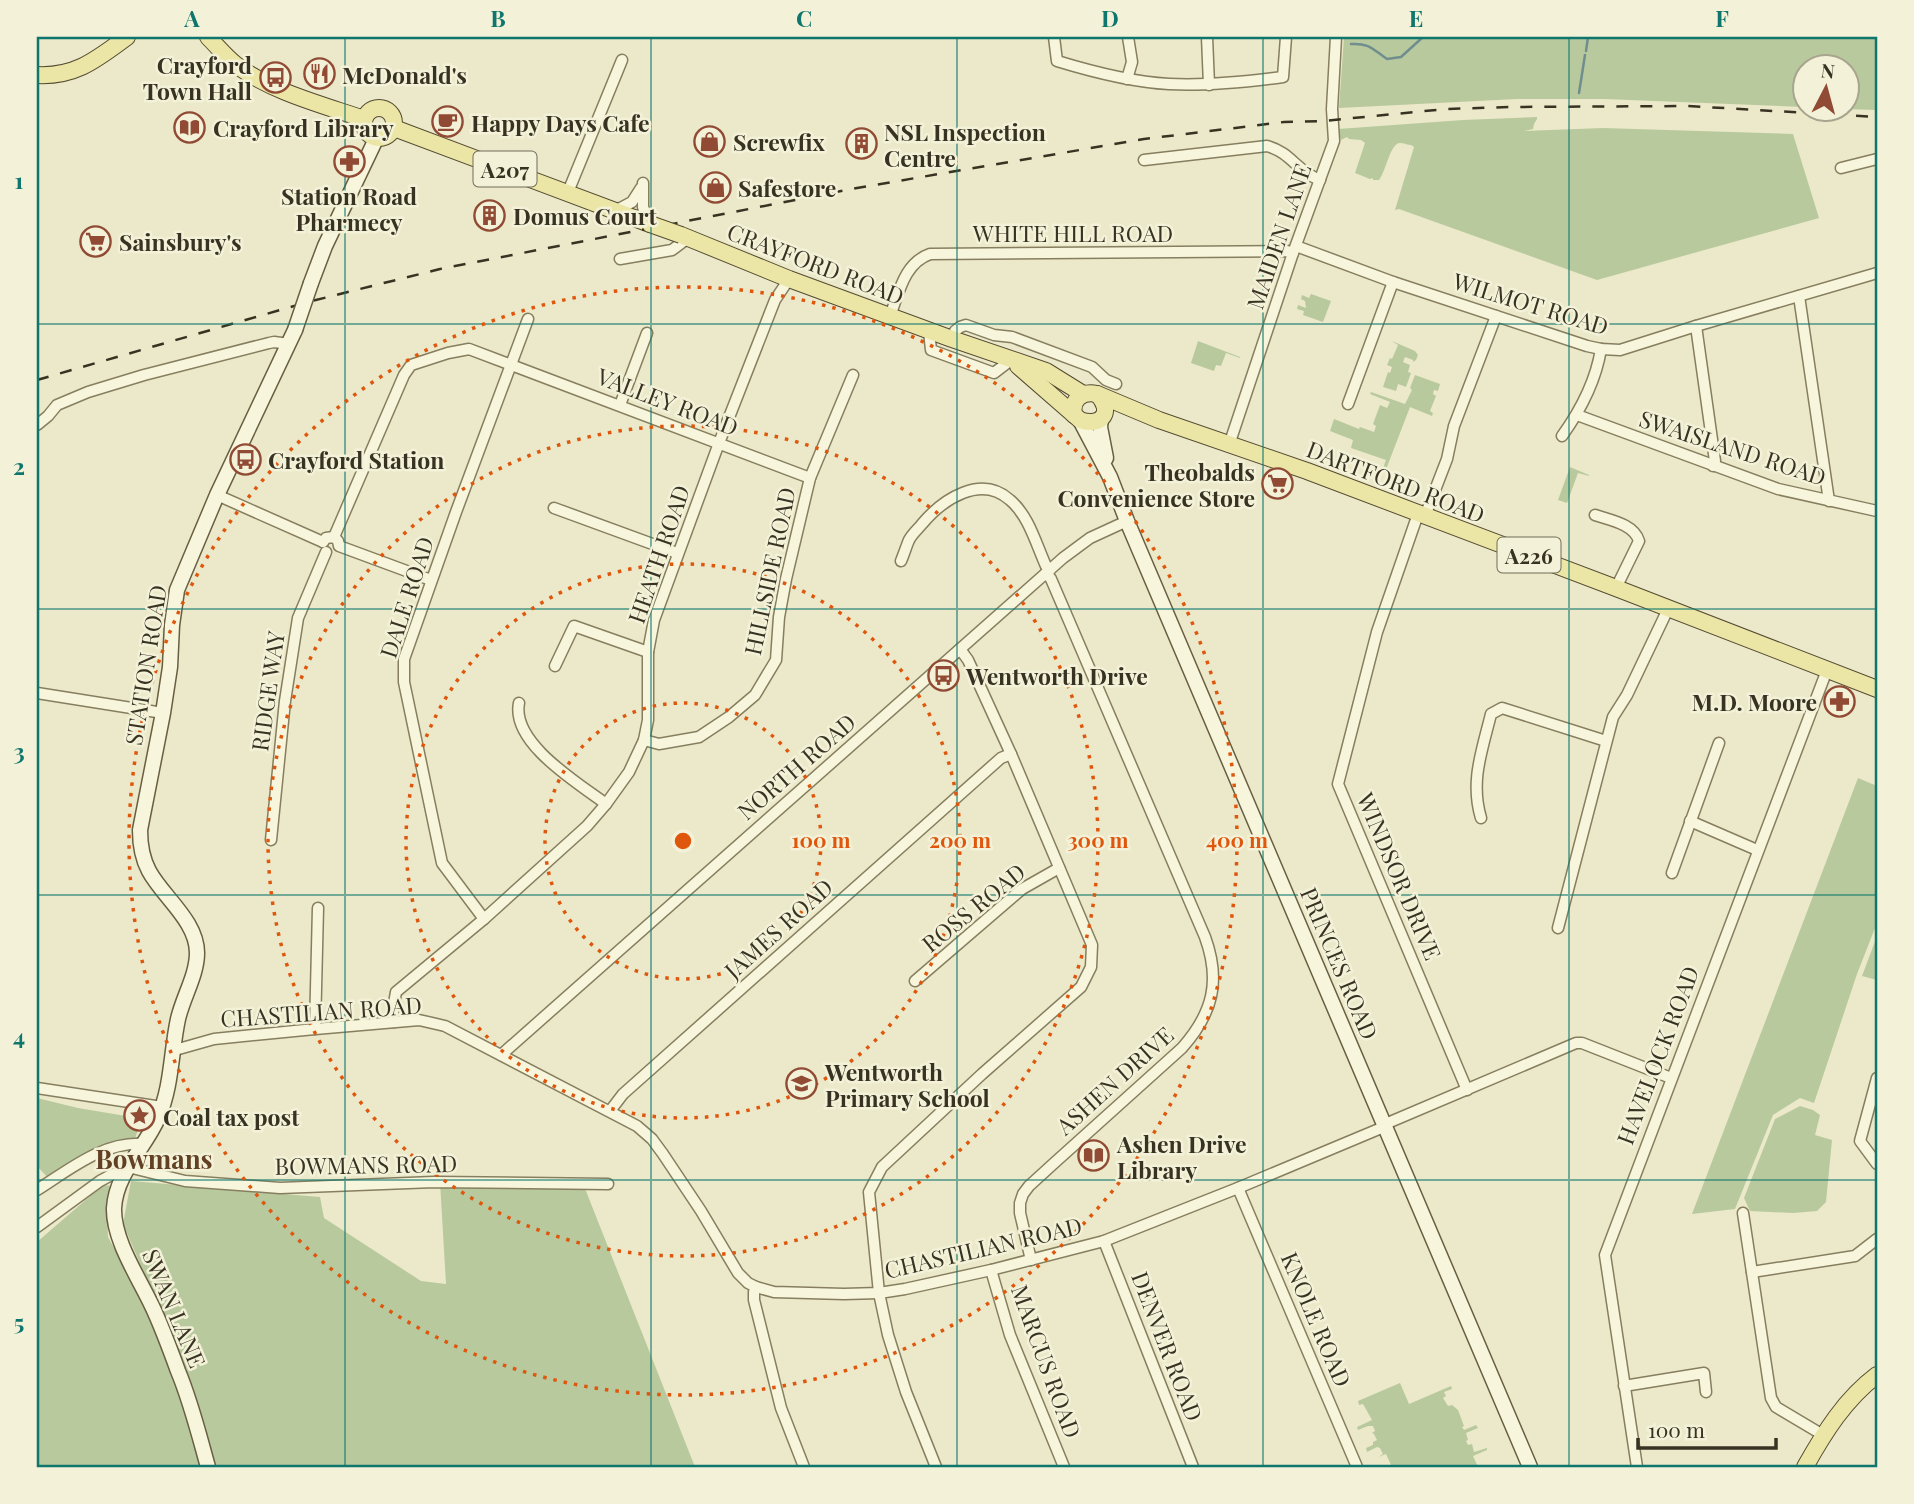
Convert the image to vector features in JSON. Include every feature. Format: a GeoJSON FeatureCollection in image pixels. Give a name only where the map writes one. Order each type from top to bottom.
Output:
{"type":"FeatureCollection","features":[{"type":"Feature","properties":{"kind":"main road"},"geometry":{"type":"LineString","coordinates":[[37,75],[58,75],[77,69],[127,37]]}},
{"type":"Feature","properties":{"kind":"main road","name":"CRAYFORD ROAD"},"geometry":{"type":"LineString","coordinates":[[208,37],[235,64],[282,89],[364,119],[372,110],[384,108],[393,117],[394,128],[953,340],[1045,371],[1090,394]]}},
{"type":"Feature","properties":{"kind":"main road"},"geometry":{"type":"LineString","coordinates":[[364,119],[366,132],[376,139],[387,137],[394,128]]}},
{"type":"Feature","properties":{"kind":"main road","name":"CRAYFORD ROAD"},"geometry":{"type":"LineString","coordinates":[[1011,360],[1077,418]]}},
{"type":"Feature","properties":{"kind":"main road"},"geometry":{"type":"LineString","coordinates":[[1090,394],[1103,400],[1103,415],[1094,423],[1077,418],[1073,408],[1076,400],[1090,394]]}},
{"type":"Feature","properties":{"kind":"main road","name":"DARTFORD ROAD"},"geometry":{"type":"LineString","coordinates":[[1090,394],[1307,471],[1877,689]]}},
{"type":"Feature","properties":{"kind":"main road","name":"DARTFORD ROAD"},"geometry":{"type":"LineString","coordinates":[[1103,415],[1111,410],[1133,410]]}},
{"type":"Feature","properties":{"kind":"main road"},"geometry":{"type":"LineString","coordinates":[[1805,1467],[1823,1435],[1864,1384],[1877,1375]]}},
{"type":"Feature","properties":{"kind":"street"},"geometry":{"type":"LineString","coordinates":[[1054,37],[1057,61],[1126,79],[1166,84],[1209,85],[1283,77],[1286,37]]}},
{"type":"Feature","properties":{"kind":"street"},"geometry":{"type":"LineString","coordinates":[[1126,79],[1132,62],[1128,37]]}},
{"type":"Feature","properties":{"kind":"street"},"geometry":{"type":"LineString","coordinates":[[1207,37],[1209,85]]}},
{"type":"Feature","properties":{"kind":"street","name":"MAIDEN LANE"},"geometry":{"type":"LineString","coordinates":[[1228,445],[1334,141],[1332,109],[1336,37]]}},
{"type":"Feature","properties":{"kind":"street"},"geometry":{"type":"LineString","coordinates":[[568,192],[622,60]]}},
{"type":"Feature","properties":{"kind":"street","name":"STATION ROAD"},"geometry":{"type":"LineString","coordinates":[[125,1171],[144,1144],[162,1107],[175,1050],[178,1021],[196,964],[196,943],[186,921],[148,870],[140,845],[141,817],[170,667],[177,590],[217,495],[289,344],[325,246],[376,139]]}},
{"type":"Feature","properties":{"kind":"street"},"geometry":{"type":"LineString","coordinates":[[1144,160],[1267,146],[1281,150],[1300,169],[1320,180]]}},
{"type":"Feature","properties":{"kind":"street"},"geometry":{"type":"LineString","coordinates":[[1841,168],[1877,159]]}},
{"type":"Feature","properties":{"kind":"street"},"geometry":{"type":"LineString","coordinates":[[615,211],[636,198],[643,183],[643,207],[650,224]]}},
{"type":"Feature","properties":{"kind":"street"},"geometry":{"type":"LineString","coordinates":[[620,259],[672,250],[684,237]]}},
{"type":"Feature","properties":{"kind":"street","name":"WILMOT ROAD"},"geometry":{"type":"LineString","coordinates":[[1295,249],[1601,349],[1620,351],[1877,273]]}},
{"type":"Feature","properties":{"kind":"street","name":"WHITE HILL ROAD"},"geometry":{"type":"LineString","coordinates":[[890,316],[909,268],[920,258],[930,254],[1295,249]]}},
{"type":"Feature","properties":{"kind":"street","name":"HEATH ROAD"},"geometry":{"type":"LineString","coordinates":[[394,1022],[396,992],[484,919],[587,826],[629,772],[644,740],[648,720],[648,653],[653,620],[783,276]]}},
{"type":"Feature","properties":{"kind":"street"},"geometry":{"type":"LineString","coordinates":[[1348,404],[1393,282]]}},
{"type":"Feature","properties":{"kind":"street"},"geometry":{"type":"LineString","coordinates":[[1799,296],[1829,501]]}},
{"type":"Feature","properties":{"kind":"street","name":"WINDSOR DRIVE"},"geometry":{"type":"LineString","coordinates":[[1467,1090],[1338,784],[1377,632],[1422,515],[1447,459],[1454,426],[1496,316]]}},
{"type":"Feature","properties":{"kind":"street","name":"DALE ROAD"},"geometry":{"type":"LineString","coordinates":[[484,919],[442,863],[404,682],[404,659],[528,319]]}},
{"type":"Feature","properties":{"kind":"street"},"geometry":{"type":"LineString","coordinates":[[953,340],[956,331],[966,325],[994,335],[1012,337],[1092,367],[1106,380],[1115,384]]}},
{"type":"Feature","properties":{"kind":"street"},"geometry":{"type":"LineString","coordinates":[[1696,326],[1715,461],[1713,466]]}},
{"type":"Feature","properties":{"kind":"street"},"geometry":{"type":"LineString","coordinates":[[929,331],[931,350],[994,373],[1011,360]]}},
{"type":"Feature","properties":{"kind":"street"},"geometry":{"type":"LineString","coordinates":[[620,405],[647,333]]}},
{"type":"Feature","properties":{"kind":"street"},"geometry":{"type":"LineString","coordinates":[[37,425],[57,405],[88,392],[269,342],[289,344]]}},
{"type":"Feature","properties":{"kind":"street","name":"RIDGE WAY"},"geometry":{"type":"LineString","coordinates":[[271,840],[285,701],[298,618],[404,374],[411,365],[469,349],[511,364]]}},
{"type":"Feature","properties":{"kind":"street"},"geometry":{"type":"LineString","coordinates":[[1562,436],[1577,415],[1598,364],[1601,349]]}},
{"type":"Feature","properties":{"kind":"street"},"geometry":{"type":"LineString","coordinates":[[1045,371],[1052,352]]}},
{"type":"Feature","properties":{"kind":"street","name":"VALLEY ROAD"},"geometry":{"type":"LineString","coordinates":[[511,364],[810,478]]}},
{"type":"Feature","properties":{"kind":"street","name":"HILLSIDE ROAD"},"geometry":{"type":"LineString","coordinates":[[644,740],[659,744],[699,737],[755,695],[776,660],[779,617],[786,579],[810,478],[853,375]]}},
{"type":"Feature","properties":{"kind":"street","name":"PRINCES ROAD"},"geometry":{"type":"LineString","coordinates":[[1103,415],[1101,439],[1110,477],[1127,521],[1530,1467]]}},
{"type":"Feature","properties":{"kind":"street","name":"SWAISLAND ROAD"},"geometry":{"type":"LineString","coordinates":[[1577,415],[1778,489],[1877,511]]}},
{"type":"Feature","properties":{"kind":"street","name":"PRINCES ROAD"},"geometry":{"type":"LineString","coordinates":[[1077,418],[1110,477]]}},
{"type":"Feature","properties":{"kind":"street","name":"ASHEN DRIVE"},"geometry":{"type":"LineString","coordinates":[[901,561],[909,539],[932,512],[950,498],[972,489],[992,490],[1008,498],[1022,513],[1205,937],[1213,964],[1211,998],[1194,1034],[1023,1194],[1020,1213],[1031,1260]]}},
{"type":"Feature","properties":{"kind":"street"},"geometry":{"type":"LineString","coordinates":[[217,495],[330,545],[431,579]]}},
{"type":"Feature","properties":{"kind":"street"},"geometry":{"type":"LineString","coordinates":[[554,508],[677,553]]}},
{"type":"Feature","properties":{"kind":"street"},"geometry":{"type":"LineString","coordinates":[[1595,514],[1637,533],[1639,541],[1615,588]]}},
{"type":"Feature","properties":{"kind":"street","name":"NORTH ROAD"},"geometry":{"type":"LineString","coordinates":[[502,1055],[1048,571],[1082,544],[1127,521]]}},
{"type":"Feature","properties":{"kind":"street"},"geometry":{"type":"LineString","coordinates":[[1558,928],[1612,718],[1627,695],[1668,608]]}},
{"type":"Feature","properties":{"kind":"street"},"geometry":{"type":"LineString","coordinates":[[555,667],[573,626],[648,653]]}},
{"type":"Feature","properties":{"kind":"street"},"geometry":{"type":"LineString","coordinates":[[936,1467],[902,1382],[888,1335],[878,1293],[869,1192],[882,1167],[1081,987],[1091,967],[1092,945],[1012,754],[968,660],[960,649]]}},
{"type":"Feature","properties":{"kind":"street","name":"HAVELOCK ROAD"},"geometry":{"type":"LineString","coordinates":[[1637,1467],[1605,1255],[1827,670]]}},
{"type":"Feature","properties":{"kind":"street"},"geometry":{"type":"LineString","coordinates":[[37,693],[163,713]]}},
{"type":"Feature","properties":{"kind":"street"},"geometry":{"type":"LineString","coordinates":[[519,703],[519,721],[536,749],[606,804]]}},
{"type":"Feature","properties":{"kind":"street"},"geometry":{"type":"LineString","coordinates":[[1480,818],[1476,801],[1476,776],[1491,714],[1502,708],[1606,741]]}},
{"type":"Feature","properties":{"kind":"street"},"geometry":{"type":"LineString","coordinates":[[1672,873],[1719,743]]}},
{"type":"Feature","properties":{"kind":"street","name":"JAMES ROAD"},"geometry":{"type":"LineString","coordinates":[[610,1111],[622,1094],[1001,758],[1012,754]]}},
{"type":"Feature","properties":{"kind":"street"},"geometry":{"type":"LineString","coordinates":[[1690,821],[1757,850]]}},
{"type":"Feature","properties":{"kind":"street","name":"ROSS ROAD"},"geometry":{"type":"LineString","coordinates":[[915,981],[1021,888],[1059,869]]}},
{"type":"Feature","properties":{"kind":"street"},"geometry":{"type":"LineString","coordinates":[[315,1029],[318,908]]}},
{"type":"Feature","properties":{"kind":"street","name":"CHASTILIAN ROAD"},"geometry":{"type":"LineString","coordinates":[[175,1050],[214,1039],[315,1029],[419,1020],[445,1026],[637,1126],[652,1139],[701,1210],[738,1273],[756,1287],[783,1293],[878,1293],[991,1270],[1104,1241],[1238,1188],[1576,1043],[1671,1078]]}},
{"type":"Feature","properties":{"kind":"street"},"geometry":{"type":"LineString","coordinates":[[1877,1079],[1860,1136],[1862,1144],[1877,1164]]}},
{"type":"Feature","properties":{"kind":"street"},"geometry":{"type":"LineString","coordinates":[[37,1088],[162,1107]]}},
{"type":"Feature","properties":{"kind":"street"},"geometry":{"type":"LineString","coordinates":[[37,1190],[96,1154],[121,1145],[144,1144]]}},
{"type":"Feature","properties":{"kind":"street"},"geometry":{"type":"LineString","coordinates":[[37,1227],[109,1176],[125,1171]]}},
{"type":"Feature","properties":{"kind":"street","name":"BOWMANS ROAD"},"geometry":{"type":"LineString","coordinates":[[125,1171],[185,1181],[280,1188],[434,1182],[608,1184]]}},
{"type":"Feature","properties":{"kind":"street","name":"SWAN LANE"},"geometry":{"type":"LineString","coordinates":[[125,1171],[114,1208],[118,1234],[153,1308],[180,1375],[208,1467]]}},
{"type":"Feature","properties":{"kind":"street","name":"KNOLE ROAD"},"geometry":{"type":"LineString","coordinates":[[1238,1188],[1357,1467]]}},
{"type":"Feature","properties":{"kind":"street"},"geometry":{"type":"LineString","coordinates":[[1743,1213],[1771,1398],[1776,1407],[1823,1435]]}},
{"type":"Feature","properties":{"kind":"street"},"geometry":{"type":"LineString","coordinates":[[1752,1272],[1855,1256],[1877,1239]]}},
{"type":"Feature","properties":{"kind":"street","name":"DENVER ROAD"},"geometry":{"type":"LineString","coordinates":[[1104,1241],[1193,1467]]}},
{"type":"Feature","properties":{"kind":"street","name":"MARCUS ROAD"},"geometry":{"type":"LineString","coordinates":[[991,1270],[1010,1335],[1064,1467]]}},
{"type":"Feature","properties":{"kind":"street"},"geometry":{"type":"LineString","coordinates":[[756,1287],[754,1300],[778,1395],[804,1467]]}},
{"type":"Feature","properties":{"kind":"street"},"geometry":{"type":"LineString","coordinates":[[1624,1386],[1704,1373],[1706,1392]]}},
{"type":"Feature","properties":{"kind":"green space"},"geometry":{"type":"Polygon","coordinates":[[[1344,37],[1877,37],[1877,110],[1862,110],[1862,52],[1792,52],[1792,106],[1604,99],[1517,99],[1339,108],[1344,37]]]}},
{"type":"Feature","properties":{"kind":"green space"},"geometry":{"type":"Polygon","coordinates":[[[1537,117],[1533,129],[1524,131],[1603,128],[1793,134],[1819,218],[1597,280],[1399,209],[1395,210],[1414,147],[1397,144],[1379,180],[1373,180],[1355,173],[1365,143],[1347,137],[1341,140],[1338,129],[1537,117]]]}},
{"type":"Feature","properties":{"kind":"green space"},"geometry":{"type":"Polygon","coordinates":[[[1311,294],[1331,301],[1323,322],[1303,315],[1304,311],[1297,309],[1298,305],[1306,308],[1305,301],[1301,299],[1302,295],[1309,298],[1311,294]]]}},
{"type":"Feature","properties":{"kind":"green space"},"geometry":{"type":"Polygon","coordinates":[[[1198,341],[1240,358],[1226,353],[1221,366],[1216,365],[1214,371],[1191,363],[1198,341]]]}},
{"type":"Feature","properties":{"kind":"green space"},"geometry":{"type":"Polygon","coordinates":[[[1392,341],[1418,355],[1413,362],[1405,357],[1403,362],[1410,365],[1408,372],[1411,373],[1406,387],[1398,384],[1396,391],[1383,387],[1392,367],[1387,365],[1398,345],[1392,341]]]}},
{"type":"Feature","properties":{"kind":"green space"},"geometry":{"type":"Polygon","coordinates":[[[1415,375],[1440,384],[1438,391],[1434,390],[1433,394],[1436,396],[1430,411],[1433,413],[1432,416],[1410,407],[1385,472],[1382,471],[1386,460],[1351,448],[1353,440],[1330,431],[1334,419],[1374,432],[1376,426],[1373,424],[1380,405],[1387,408],[1390,402],[1370,394],[1371,392],[1405,404],[1415,375]]]}},
{"type":"Feature","properties":{"kind":"green space"},"geometry":{"type":"Polygon","coordinates":[[[1570,467],[1589,476],[1578,473],[1567,503],[1558,500],[1570,467]]]}},
{"type":"Feature","properties":{"kind":"green space"},"geometry":{"type":"Polygon","coordinates":[[[1858,778],[1877,786],[1877,923],[1814,1103],[1800,1098],[1773,1115],[1735,1209],[1692,1214],[1858,778]]]}},
{"type":"Feature","properties":{"kind":"green space"},"geometry":{"type":"Polygon","coordinates":[[[1877,936],[1877,980],[1862,976],[1877,936]]]}},
{"type":"Feature","properties":{"kind":"green space"},"geometry":{"type":"Polygon","coordinates":[[[37,1098],[132,1117],[139,1126],[135,1139],[98,1146],[49,1179],[37,1166],[37,1098]]]}},
{"type":"Feature","properties":{"kind":"green space"},"geometry":{"type":"Polygon","coordinates":[[[1800,1106],[1820,1115],[1815,1135],[1832,1140],[1826,1202],[1817,1211],[1750,1211],[1744,1198],[1775,1119],[1800,1106]]]}},
{"type":"Feature","properties":{"kind":"green space"},"geometry":{"type":"Polygon","coordinates":[[[131,1181],[320,1197],[324,1218],[421,1281],[446,1284],[440,1182],[584,1186],[695,1467],[215,1467],[169,1331],[123,1224],[131,1181]]]}},
{"type":"Feature","properties":{"kind":"green space"},"geometry":{"type":"Polygon","coordinates":[[[103,1185],[113,1186],[107,1206],[108,1237],[133,1283],[172,1372],[203,1467],[37,1467],[37,1242],[103,1185]]]}},
{"type":"Feature","properties":{"kind":"green space"},"geometry":{"type":"Polygon","coordinates":[[[1400,1383],[1409,1404],[1451,1386],[1452,1389],[1444,1392],[1446,1396],[1443,1398],[1448,1406],[1452,1405],[1458,1410],[1464,1430],[1476,1425],[1478,1428],[1466,1433],[1468,1445],[1472,1444],[1474,1452],[1487,1448],[1473,1456],[1478,1467],[1392,1467],[1386,1454],[1378,1457],[1383,1454],[1380,1448],[1367,1452],[1366,1448],[1377,1440],[1372,1433],[1375,1431],[1373,1426],[1358,1430],[1357,1427],[1372,1420],[1363,1404],[1359,1405],[1358,1401],[1400,1383]]]}},
{"type":"Feature","properties":{"kind":"waterway"},"geometry":{"type":"LineString","coordinates":[[1351,44],[1367,46],[1387,59],[1401,57],[1423,37]]}},
{"type":"Feature","properties":{"kind":"waterway"},"geometry":{"type":"LineString","coordinates":[[1586,51],[1588,37]]}},
{"type":"Feature","properties":{"kind":"waterway"},"geometry":{"type":"LineString","coordinates":[[1579,93],[1585,55]]}},
{"type":"Feature","properties":{"kind":"railway"},"geometry":{"type":"LineString","coordinates":[[37,380],[308,302],[440,269],[857,188],[1144,139],[1284,122],[1323,121],[1446,109],[1509,107],[1688,106],[1877,117]]}},
{"type":"Feature","properties":{"kind":"place","name":"McDonald's"},"geometry":{"type":"Point","coordinates":[319,74]}},
{"type":"Feature","properties":{"kind":"place","name":"Crayford Town Hall"},"geometry":{"type":"Point","coordinates":[275,77]}},
{"type":"Feature","properties":{"kind":"place","name":"Happy Days Cafe"},"geometry":{"type":"Point","coordinates":[448,122]}},
{"type":"Feature","properties":{"kind":"place","name":"Crayford Library"},"geometry":{"type":"Point","coordinates":[190,127]}},
{"type":"Feature","properties":{"kind":"place","name":"Screwfix"},"geometry":{"type":"Point","coordinates":[710,141]}},
{"type":"Feature","properties":{"kind":"place","name":"NSL Inspection Centre"},"geometry":{"type":"Point","coordinates":[861,144]}},
{"type":"Feature","properties":{"kind":"place","name":"Station Road Pharmecy"},"geometry":{"type":"Point","coordinates":[349,161]}},
{"type":"Feature","properties":{"kind":"place","name":"Safestore"},"geometry":{"type":"Point","coordinates":[715,187]}},
{"type":"Feature","properties":{"kind":"place","name":"Domus Court"},"geometry":{"type":"Point","coordinates":[490,215]}},
{"type":"Feature","properties":{"kind":"place","name":"Sainsbury's"},"geometry":{"type":"Point","coordinates":[96,241]}},
{"type":"Feature","properties":{"kind":"place","name":"Crayford Station"},"geometry":{"type":"Point","coordinates":[245,459]}},
{"type":"Feature","properties":{"kind":"place","name":"Theobalds Convenience Store"},"geometry":{"type":"Point","coordinates":[1278,484]}},
{"type":"Feature","properties":{"kind":"place","name":"Wentworth Drive"},"geometry":{"type":"Point","coordinates":[943,675]}},
{"type":"Feature","properties":{"kind":"place","name":"M.D. Moore"},"geometry":{"type":"Point","coordinates":[1840,701]}},
{"type":"Feature","properties":{"kind":"place","name":"Wentworth Primary School"},"geometry":{"type":"Point","coordinates":[802,1084]}},
{"type":"Feature","properties":{"kind":"place","name":"Coal tax post"},"geometry":{"type":"Point","coordinates":[140,1116]}},
{"type":"Feature","properties":{"kind":"place","name":"Ashen Drive Library"},"geometry":{"type":"Point","coordinates":[1094,1156]}},
{"type":"Feature","properties":{"kind":"district","name":"Bowmans"},"geometry":{"type":"Point","coordinates":[154,1158]}}]}
